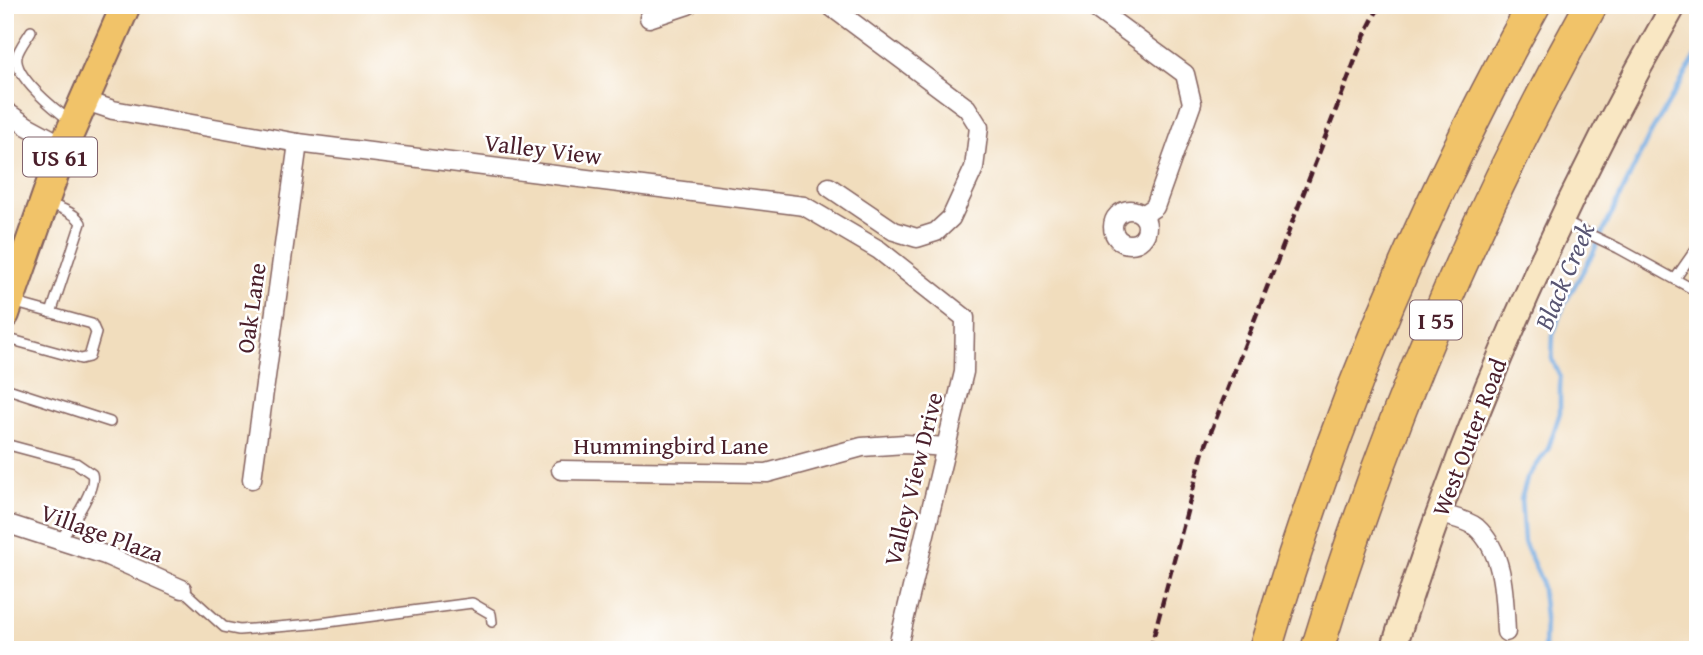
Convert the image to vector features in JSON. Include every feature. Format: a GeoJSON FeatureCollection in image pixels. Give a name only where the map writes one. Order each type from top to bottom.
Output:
{"type":"FeatureCollection","features":[{"type":"Feature","properties":{"kind":"highway","name":"I 55"},"geometry":{"type":"LineString","coordinates":[[1265,650],[1315,492],[1373,339],[1440,188],[1534,5]]}},
{"type":"Feature","properties":{"kind":"highway","name":"I 55"},"geometry":{"type":"LineString","coordinates":[[1317,650],[1364,505],[1451,283],[1521,136],[1591,5]]}},
{"type":"Feature","properties":{"kind":"main road","name":"US 61"},"geometry":{"type":"LineString","coordinates":[[7,308],[43,201],[126,5]]}},
{"type":"Feature","properties":{"kind":"street"},"geometry":{"type":"LineString","coordinates":[[649,18],[688,5]]}},
{"type":"Feature","properties":{"kind":"street"},"geometry":{"type":"LineString","coordinates":[[829,5],[967,108],[979,127],[974,168],[951,218],[936,232],[917,238],[894,231],[829,187]]}},
{"type":"Feature","properties":{"kind":"street"},"geometry":{"type":"LineString","coordinates":[[1091,5],[1185,74],[1192,103],[1155,207],[1143,215]]}},
{"type":"Feature","properties":{"kind":"street","name":"West Outer Road"},"geometry":{"type":"LineString","coordinates":[[1393,650],[1439,513],[1485,392],[1560,220],[1635,73],[1674,5]]}},
{"type":"Feature","properties":{"kind":"street","name":"Valley View"},"geometry":{"type":"LineString","coordinates":[[5,111],[27,126],[74,123],[113,110],[298,143],[804,206],[879,250],[965,318]]}},
{"type":"Feature","properties":{"kind":"street","name":"Oak Lane"},"geometry":{"type":"LineString","coordinates":[[252,479],[298,143]]}},
{"type":"Feature","properties":{"kind":"street","name":"Valley View Drive"},"geometry":{"type":"LineString","coordinates":[[897,650],[964,372],[965,318]]}},
{"type":"Feature","properties":{"kind":"street","name":"Hummingbird Lane"},"geometry":{"type":"LineString","coordinates":[[561,470],[767,473],[862,447],[905,444],[945,447]]}},
{"type":"Feature","properties":{"kind":"street"},"geometry":{"type":"LineString","coordinates":[[1439,513],[1474,525],[1493,548],[1504,592],[1506,632]]}},
{"type":"Feature","properties":{"kind":"street","name":"Village Plaza"},"geometry":{"type":"LineString","coordinates":[[5,523],[105,555],[182,589]]}},
{"type":"Feature","properties":{"kind":"lane"},"geometry":{"type":"LineString","coordinates":[[31,31],[17,56],[23,75],[48,105],[74,123]]}},
{"type":"Feature","properties":{"kind":"lane"},"geometry":{"type":"LineString","coordinates":[[43,201],[73,214],[81,223],[51,313]]}},
{"type":"Feature","properties":{"kind":"lane"},"geometry":{"type":"LineString","coordinates":[[1560,220],[1698,292]]}},
{"type":"Feature","properties":{"kind":"lane"},"geometry":{"type":"LineString","coordinates":[[1675,279],[1698,246]]}},
{"type":"Feature","properties":{"kind":"lane"},"geometry":{"type":"LineString","coordinates":[[5,338],[81,359],[89,357],[96,333],[92,324],[51,313],[7,308]]}},
{"type":"Feature","properties":{"kind":"lane"},"geometry":{"type":"LineString","coordinates":[[5,388],[110,422]]}},
{"type":"Feature","properties":{"kind":"lane"},"geometry":{"type":"LineString","coordinates":[[5,444],[76,463],[92,474],[93,484],[70,527],[59,541]]}},
{"type":"Feature","properties":{"kind":"lane"},"geometry":{"type":"LineString","coordinates":[[182,589],[224,627],[239,630],[313,624],[472,603],[491,614],[492,622]]}},
{"type":"Feature","properties":{"kind":"waterway","name":"Black Creek"},"geometry":{"type":"LineString","coordinates":[[1544,650],[1545,617],[1541,580],[1524,542],[1521,499],[1527,479],[1548,449],[1560,413],[1560,376],[1552,359],[1553,335],[1564,305],[1592,255],[1649,136],[1698,53]]}},
{"type":"Feature","properties":{"kind":"railway"},"geometry":{"type":"LineString","coordinates":[[1150,650],[1202,455],[1366,32],[1380,5]]}}]}
